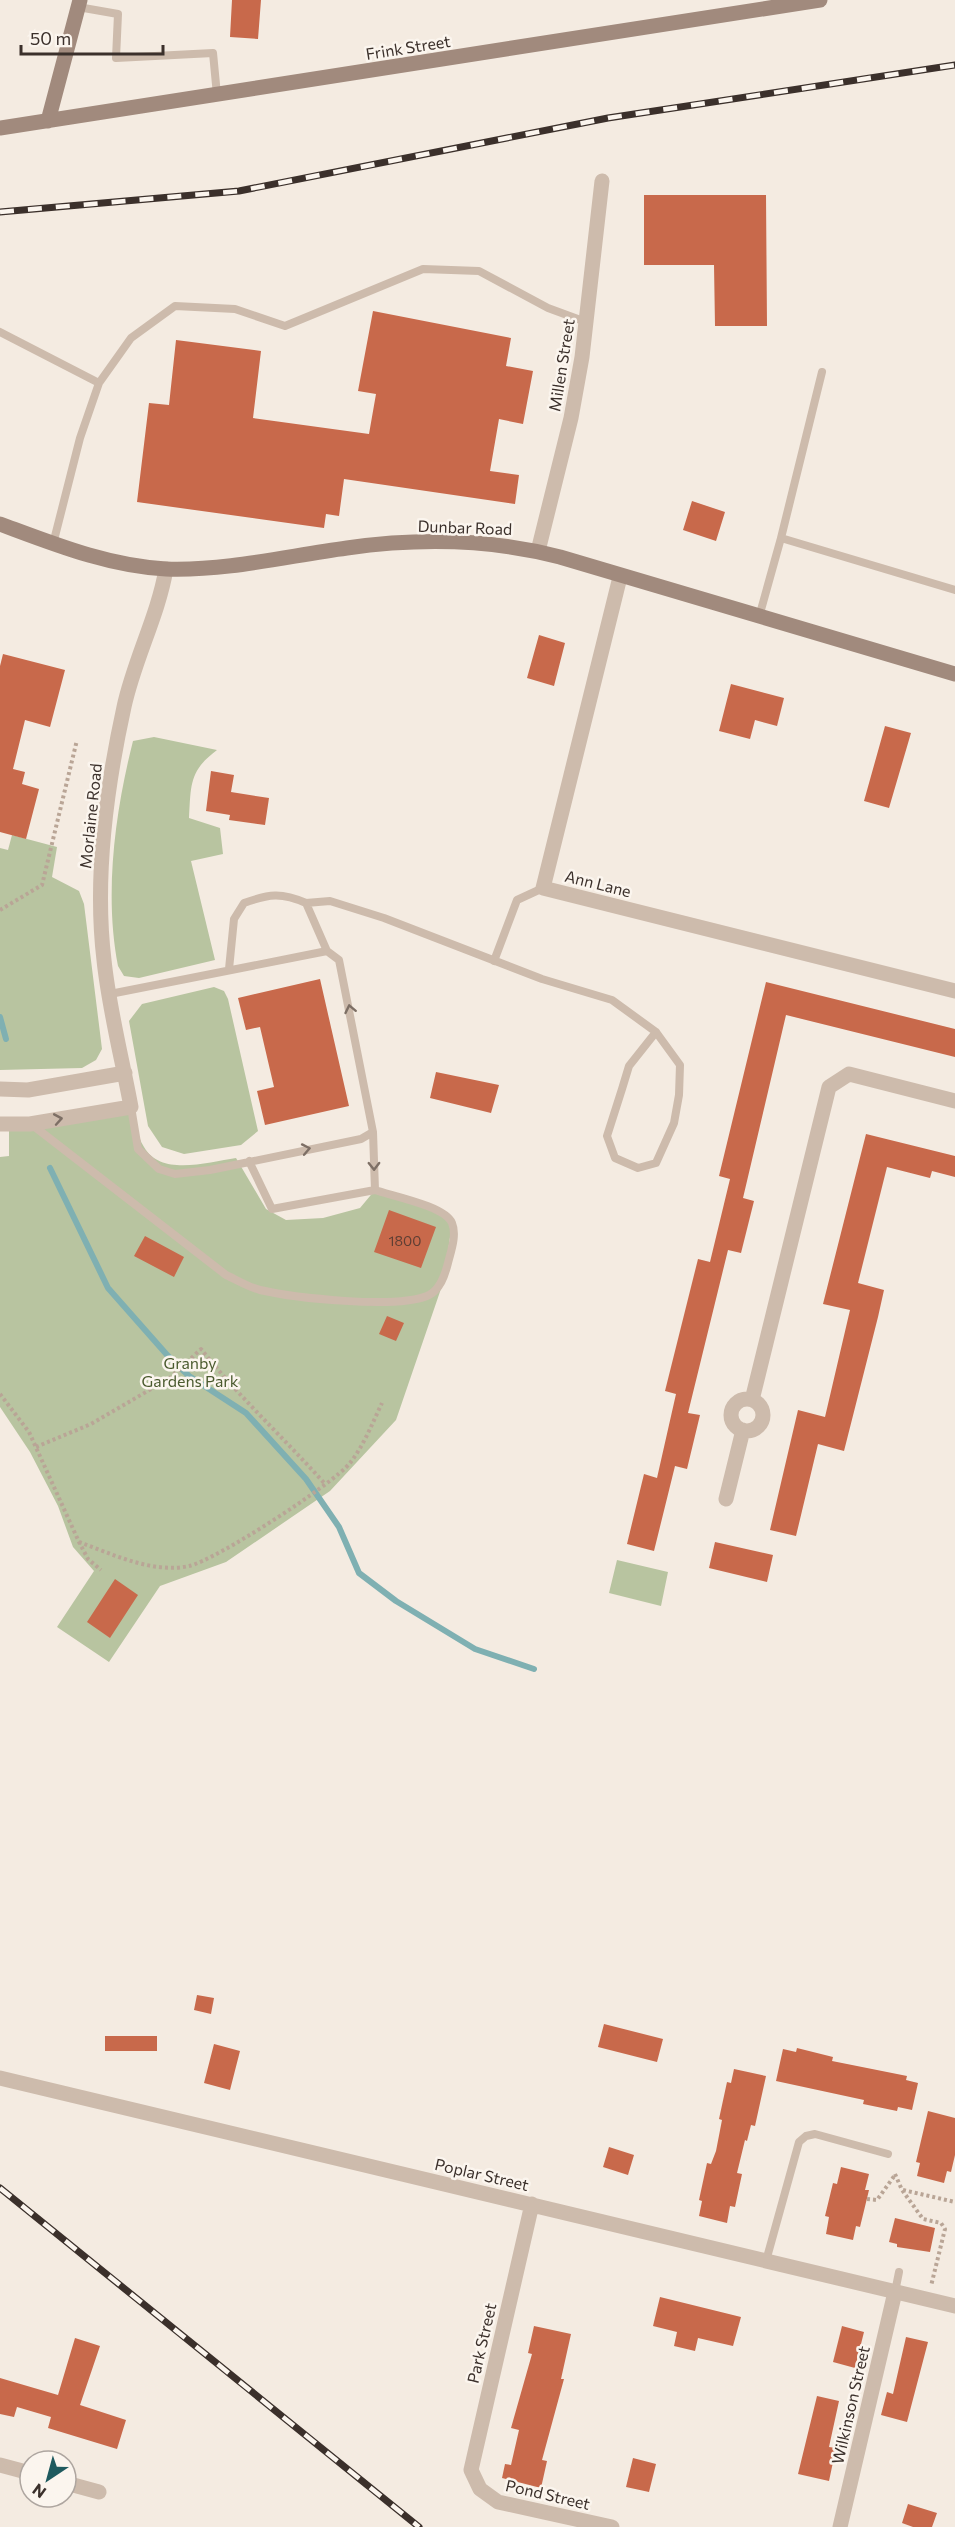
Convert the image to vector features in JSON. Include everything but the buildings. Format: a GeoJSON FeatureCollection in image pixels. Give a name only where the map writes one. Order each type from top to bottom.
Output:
{"type":"FeatureCollection","features":[{"type":"Feature","properties":{"kind":"street","name":"Frink Street"},"geometry":{"type":"LineString","coordinates":[[0,128],[767,4],[820,0]]}},
{"type":"Feature","properties":{"kind":"street"},"geometry":{"type":"LineString","coordinates":[[48,121],[79,3]]}},
{"type":"Feature","properties":{"kind":"street","name":"Millen Street"},"geometry":{"type":"LineString","coordinates":[[538,551],[571,418],[586,322],[602,181]]}},
{"type":"Feature","properties":{"kind":"street","name":"Dunbar Road"},"geometry":{"type":"LineString","coordinates":[[0,524],[53,544],[121,563],[166,569],[241,566],[388,543],[493,543],[538,551],[955,674]]}},
{"type":"Feature","properties":{"kind":"street","name":"Morlaine Road"},"geometry":{"type":"LineString","coordinates":[[132,1107],[104,961],[101,920],[105,822],[124,706],[140,649],[163,589],[166,569]]}},
{"type":"Feature","properties":{"kind":"street","name":"Ann Lane"},"geometry":{"type":"LineString","coordinates":[[620,577],[543,888],[955,991]]}},
{"type":"Feature","properties":{"kind":"street"},"geometry":{"type":"LineString","coordinates":[[0,1089],[28,1090],[124,1073]]}},
{"type":"Feature","properties":{"kind":"street"},"geometry":{"type":"LineString","coordinates":[[752,1400],[829,1087],[849,1074],[955,1101]]}},
{"type":"Feature","properties":{"kind":"street"},"geometry":{"type":"LineString","coordinates":[[0,1124],[30,1124],[132,1107]]}},
{"type":"Feature","properties":{"kind":"street"},"geometry":{"type":"LineString","coordinates":[[741,1400],[752,1400],[761,1407],[762,1417],[758,1426],[743,1430],[734,1424],[732,1409],[741,1400]]}},
{"type":"Feature","properties":{"kind":"street"},"geometry":{"type":"LineString","coordinates":[[726,1499],[743,1430]]}},
{"type":"Feature","properties":{"kind":"street","name":"Poplar Street"},"geometry":{"type":"LineString","coordinates":[[0,2078],[955,2306]]}},
{"type":"Feature","properties":{"kind":"street","name":"Park Street"},"geometry":{"type":"LineString","coordinates":[[480,2488],[471,2470],[532,2204]]}},
{"type":"Feature","properties":{"kind":"street","name":"Wilkinson Street"},"geometry":{"type":"LineString","coordinates":[[840,2527],[895,2292]]}},
{"type":"Feature","properties":{"kind":"street"},"geometry":{"type":"LineString","coordinates":[[0,2465],[18,2470]]}},
{"type":"Feature","properties":{"kind":"street"},"geometry":{"type":"LineString","coordinates":[[78,2486],[99,2492]]}},
{"type":"Feature","properties":{"kind":"street","name":"Pond Street"},"geometry":{"type":"LineString","coordinates":[[480,2488],[498,2502],[612,2527]]}},
{"type":"Feature","properties":{"kind":"lane"},"geometry":{"type":"LineString","coordinates":[[79,3],[118,14],[117,58],[213,53],[217,94]]}},
{"type":"Feature","properties":{"kind":"lane"},"geometry":{"type":"LineString","coordinates":[[53,544],[80,438],[99,383],[131,338],[175,306],[235,309],[285,326],[423,269],[479,271],[548,308],[586,322]]}},
{"type":"Feature","properties":{"kind":"lane"},"geometry":{"type":"LineString","coordinates":[[0,332],[99,383]]}},
{"type":"Feature","properties":{"kind":"lane"},"geometry":{"type":"LineString","coordinates":[[759,617],[822,372]]}},
{"type":"Feature","properties":{"kind":"lane"},"geometry":{"type":"LineString","coordinates":[[781,538],[955,590]]}},
{"type":"Feature","properties":{"kind":"lane"},"geometry":{"type":"LineString","coordinates":[[494,961],[517,900],[543,888]]}},
{"type":"Feature","properties":{"kind":"lane"},"geometry":{"type":"LineString","coordinates":[[229,969],[234,918],[243,903],[263,896],[287,894],[306,903],[330,901],[384,918],[542,979],[612,1000],[656,1032],[680,1065],[679,1095],[674,1123],[656,1162],[638,1168],[615,1158],[607,1136],[629,1066],[656,1032]]}},
{"type":"Feature","properties":{"kind":"lane"},"geometry":{"type":"LineString","coordinates":[[306,903],[327,951],[339,960],[373,1132],[375,1190]]}},
{"type":"Feature","properties":{"kind":"lane"},"geometry":{"type":"LineString","coordinates":[[110,994],[327,951]]}},
{"type":"Feature","properties":{"kind":"lane"},"geometry":{"type":"LineString","coordinates":[[132,1107],[138,1149],[159,1169],[175,1174],[361,1140],[373,1132]]}},
{"type":"Feature","properties":{"kind":"lane"},"geometry":{"type":"LineString","coordinates":[[30,1124],[226,1275],[258,1290],[313,1298],[410,1301],[429,1296],[444,1280],[454,1237],[452,1223],[444,1212],[375,1190],[272,1209],[249,1161]]}},
{"type":"Feature","properties":{"kind":"lane"},"geometry":{"type":"LineString","coordinates":[[766,2261],[799,2142],[806,2136],[815,2134],[888,2154]]}},
{"type":"Feature","properties":{"kind":"lane"},"geometry":{"type":"LineString","coordinates":[[895,2292],[899,2272]]}},
{"type":"Feature","properties":{"kind":"path"},"geometry":{"type":"LineString","coordinates":[[0,910],[42,885],[77,740]]}},
{"type":"Feature","properties":{"kind":"path"},"geometry":{"type":"LineString","coordinates":[[36,1447],[91,1424],[170,1378],[201,1349],[229,1384],[268,1421],[325,1484]]}},
{"type":"Feature","properties":{"kind":"path"},"geometry":{"type":"LineString","coordinates":[[0,1394],[29,1432],[79,1542],[88,1559],[101,1570]]}},
{"type":"Feature","properties":{"kind":"path"},"geometry":{"type":"LineString","coordinates":[[79,1542],[154,1566],[189,1566],[222,1552],[325,1484],[353,1458],[363,1443],[382,1403]]}},
{"type":"Feature","properties":{"kind":"path"},"geometry":{"type":"LineString","coordinates":[[867,2199],[877,2200],[895,2174],[902,2190],[923,2219],[941,2223],[945,2229],[931,2286]]}},
{"type":"Feature","properties":{"kind":"path"},"geometry":{"type":"LineString","coordinates":[[902,2190],[955,2202]]}},
{"type":"Feature","properties":{"kind":"green space"},"geometry":{"type":"Polygon","coordinates":[[[154,737],[217,750],[196,772],[191,788],[189,818],[220,828],[223,854],[191,861],[215,960],[139,978],[124,976],[118,966],[114,939],[112,882],[121,796],[133,741],[154,737]]]}},
{"type":"Feature","properties":{"kind":"green space"},"geometry":{"type":"Polygon","coordinates":[[[12,835],[57,847],[52,877],[79,891],[84,904],[102,1049],[96,1060],[82,1068],[0,1070],[0,848],[8,850],[12,835]]]}},
{"type":"Feature","properties":{"kind":"green space"},"geometry":{"type":"Polygon","coordinates":[[[214,987],[224,991],[228,999],[258,1131],[241,1145],[184,1154],[162,1147],[148,1126],[129,1021],[142,1004],[214,987]]]}},
{"type":"Feature","properties":{"kind":"green space","name":"Granby Gardens Park"},"geometry":{"type":"Polygon","coordinates":[[[131,1107],[140,1138],[152,1156],[173,1165],[199,1164],[236,1158],[266,1209],[286,1220],[323,1218],[360,1208],[375,1190],[445,1213],[452,1223],[444,1280],[396,1420],[330,1491],[226,1562],[160,1586],[109,1662],[57,1627],[94,1571],[73,1547],[58,1506],[30,1452],[0,1407],[0,1157],[9,1156],[9,1124],[131,1107]]]}},
{"type":"Feature","properties":{"kind":"green space"},"geometry":{"type":"Polygon","coordinates":[[[617,1560],[668,1572],[661,1606],[609,1593],[617,1560]]]}},
{"type":"Feature","properties":{"kind":"waterway"},"geometry":{"type":"LineString","coordinates":[[0,1017],[6,1039]]}},
{"type":"Feature","properties":{"kind":"waterway"},"geometry":{"type":"LineString","coordinates":[[50,1168],[108,1288],[168,1356],[189,1376],[246,1413],[306,1479],[339,1527],[359,1573],[396,1601],[475,1649],[534,1669]]}},
{"type":"Feature","properties":{"kind":"railway"},"geometry":{"type":"LineString","coordinates":[[0,212],[239,191],[608,118],[955,65]]}},
{"type":"Feature","properties":{"kind":"railway"},"geometry":{"type":"LineString","coordinates":[[0,2188],[419,2527]]}}]}
